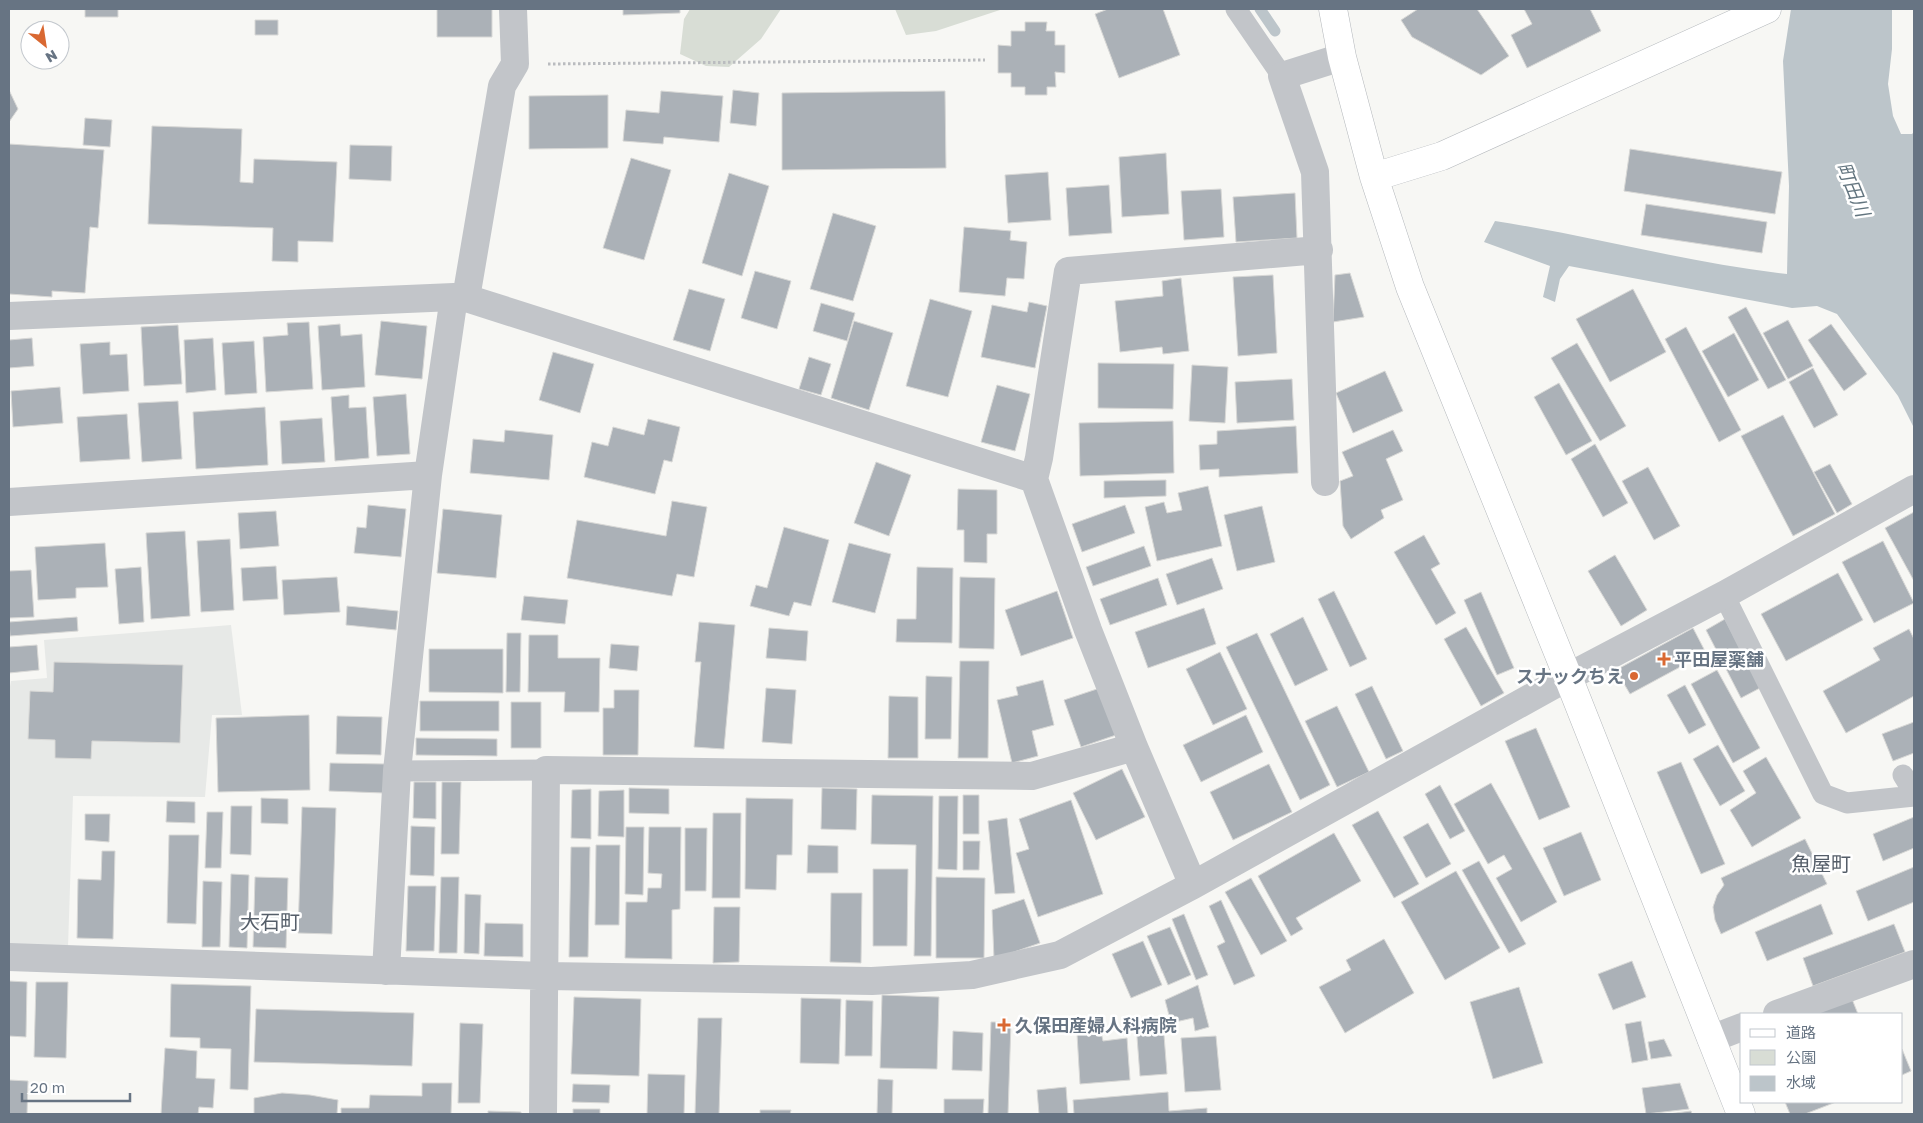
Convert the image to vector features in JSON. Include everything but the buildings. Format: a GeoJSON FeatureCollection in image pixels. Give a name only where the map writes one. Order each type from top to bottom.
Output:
{"type":"FeatureCollection","features":[{"type":"Feature","properties":{"kind":"street"},"geometry":{"type":"LineString","coordinates":[[386,971],[397,770],[428,475],[460,297],[502,86],[515,64],[513,9]]}},
{"type":"Feature","properties":{"kind":"street"},"geometry":{"type":"LineString","coordinates":[[1334,9],[1342,57],[1374,177],[1410,286],[1568,677],[1741,1114]]}},
{"type":"Feature","properties":{"kind":"street"},"geometry":{"type":"LineString","coordinates":[[1374,177],[1442,156],[1767,9]]}},
{"type":"Feature","properties":{"kind":"street"},"geometry":{"type":"LineString","coordinates":[[1325,482],[1315,172],[1282,76],[1342,57]]}},
{"type":"Feature","properties":{"kind":"street"},"geometry":{"type":"LineString","coordinates":[[1193,885],[1134,747],[1088,630],[1034,478],[1068,271],[1319,250]]}},
{"type":"Feature","properties":{"kind":"street"},"geometry":{"type":"LineString","coordinates":[[9,316],[460,297],[1034,478]]}},
{"type":"Feature","properties":{"kind":"street"},"geometry":{"type":"LineString","coordinates":[[9,502],[428,475]]}},
{"type":"Feature","properties":{"kind":"street"},"geometry":{"type":"LineString","coordinates":[[9,957],[545,976],[872,981],[972,975],[1060,956],[1193,885],[1568,677],[1724,595],[1914,489]]}},
{"type":"Feature","properties":{"kind":"street"},"geometry":{"type":"LineString","coordinates":[[543,1114],[546,770],[1032,776],[1134,747]]}},
{"type":"Feature","properties":{"kind":"street"},"geometry":{"type":"LineString","coordinates":[[1780,1013],[1914,964]]}},
{"type":"Feature","properties":{"kind":"street"},"geometry":{"type":"LineString","coordinates":[[1710,1039],[1740,1028]]}},
{"type":"Feature","properties":{"kind":"lane"},"geometry":{"type":"LineString","coordinates":[[1236,9],[1282,76]]}},
{"type":"Feature","properties":{"kind":"lane"},"geometry":{"type":"LineString","coordinates":[[1724,595],[1822,794],[1847,803],[1911,788]]}},
{"type":"Feature","properties":{"kind":"lane"},"geometry":{"type":"LineString","coordinates":[[397,770],[546,770]]}},
{"type":"Feature","properties":{"kind":"path"},"geometry":{"type":"LineString","coordinates":[[515,64],[985,60]]}},
{"type":"Feature","properties":{"kind":"shaded area"},"geometry":{"type":"Polygon","coordinates":[[[231,625],[242,715],[212,715],[205,797],[73,796],[68,947],[9,944],[9,692],[11,681],[47,678],[44,640],[231,625]]]}},
{"type":"Feature","properties":{"kind":"green space"},"geometry":{"type":"Polygon","coordinates":[[[690,9],[781,9],[761,39],[729,67],[706,66],[680,54],[684,19],[690,9]]]}},
{"type":"Feature","properties":{"kind":"green space"},"geometry":{"type":"Polygon","coordinates":[[[895,9],[1003,9],[936,31],[906,35],[895,9]]]}},
{"type":"Feature","properties":{"kind":"water","name":"町田川"},"geometry":{"type":"Polygon","coordinates":[[[1791,9],[1892,9],[1892,49],[1888,84],[1893,116],[1901,134],[1912,134],[1914,132],[1914,428],[1898,396],[1837,314],[1817,306],[1792,308],[1569,266],[1560,279],[1555,302],[1543,297],[1550,266],[1484,242],[1495,221],[1713,263],[1787,274],[1789,186],[1783,61],[1791,9]]]}},
{"type":"Feature","properties":{"kind":"waterway"},"geometry":{"type":"LineString","coordinates":[[1260,9],[1275,31]]}},
{"type":"Feature","properties":{"kind":"place","name":"平田屋薬舗"},"geometry":{"type":"Point","coordinates":[1664,659]}},
{"type":"Feature","properties":{"kind":"place","name":"スナックちえ"},"geometry":{"type":"Point","coordinates":[1634,676]}},
{"type":"Feature","properties":{"kind":"place","name":"久保田産婦人科病院"},"geometry":{"type":"Point","coordinates":[1004,1025]}},
{"type":"Feature","properties":{"kind":"district","name":"魚屋町"},"geometry":{"type":"Point","coordinates":[1821,863]}},
{"type":"Feature","properties":{"kind":"district","name":"大石町"},"geometry":{"type":"Point","coordinates":[270,921]}}]}
